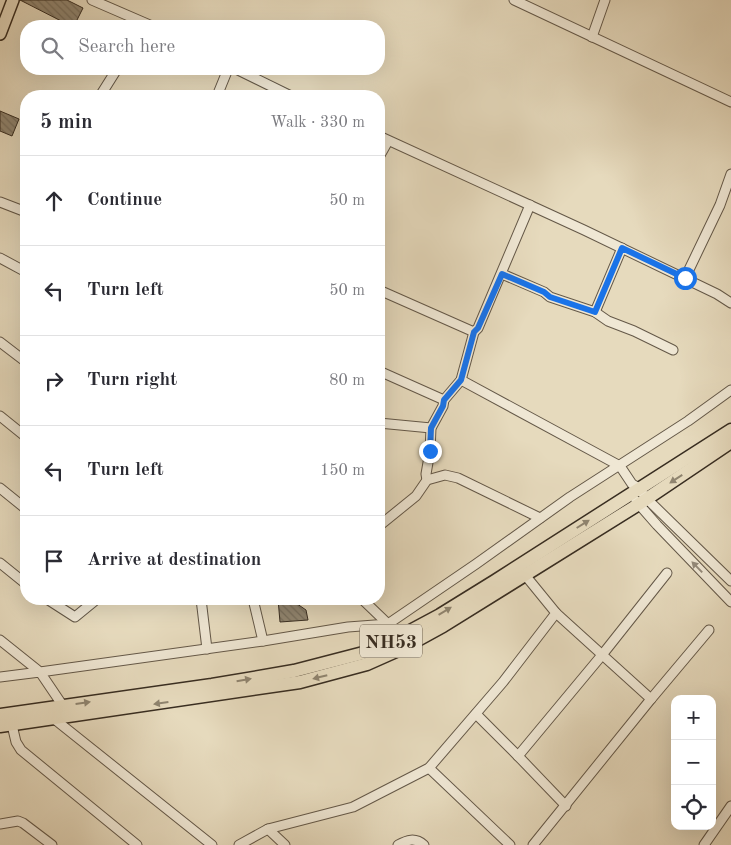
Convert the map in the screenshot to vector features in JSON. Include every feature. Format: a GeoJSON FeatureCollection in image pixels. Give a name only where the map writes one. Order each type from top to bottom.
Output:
{"type":"FeatureCollection","features":[{"type":"Feature","properties":{"kind":"highway","name":"NH53"},"geometry":{"type":"LineString","coordinates":[[6,726],[300,682],[349,670],[403,648],[443,626],[525,575],[731,430]]}},
{"type":"Feature","properties":{"kind":"highway","name":"NH53"},"geometry":{"type":"LineString","coordinates":[[0,715],[212,685],[294,671],[371,650],[397,638],[638,494],[731,442]]}},
{"type":"Feature","properties":{"kind":"main road"},"geometry":{"type":"LineString","coordinates":[[0,34],[13,0]]}},
{"type":"Feature","properties":{"kind":"street"},"geometry":{"type":"LineString","coordinates":[[92,0],[135,20]]}},
{"type":"Feature","properties":{"kind":"street"},"geometry":{"type":"LineString","coordinates":[[514,0],[731,102]]}},
{"type":"Feature","properties":{"kind":"street"},"geometry":{"type":"LineString","coordinates":[[592,37],[605,0]]}},
{"type":"Feature","properties":{"kind":"street"},"geometry":{"type":"LineString","coordinates":[[104,90],[113,75]]}},
{"type":"Feature","properties":{"kind":"street"},"geometry":{"type":"LineString","coordinates":[[219,90],[226,75]]}},
{"type":"Feature","properties":{"kind":"street"},"geometry":{"type":"LineString","coordinates":[[248,75],[279,90]]}},
{"type":"Feature","properties":{"kind":"street"},"geometry":{"type":"LineString","coordinates":[[385,139],[622,248],[717,294],[731,303]]}},
{"type":"Feature","properties":{"kind":"street"},"geometry":{"type":"LineString","coordinates":[[385,146],[388,141]]}},
{"type":"Feature","properties":{"kind":"street"},"geometry":{"type":"LineString","coordinates":[[685,278],[720,205],[731,174]]}},
{"type":"Feature","properties":{"kind":"street"},"geometry":{"type":"LineString","coordinates":[[0,202],[20,210]]}},
{"type":"Feature","properties":{"kind":"street"},"geometry":{"type":"LineString","coordinates":[[427,480],[431,428],[443,406],[444,400],[461,380],[474,332],[478,328],[502,274],[530,206]]}},
{"type":"Feature","properties":{"kind":"street"},"geometry":{"type":"LineString","coordinates":[[595,312],[622,248]]}},
{"type":"Feature","properties":{"kind":"street"},"geometry":{"type":"LineString","coordinates":[[0,258],[20,269]]}},
{"type":"Feature","properties":{"kind":"street"},"geometry":{"type":"LineString","coordinates":[[502,274],[544,292],[550,297],[595,312],[608,321],[673,350]]}},
{"type":"Feature","properties":{"kind":"street"},"geometry":{"type":"LineString","coordinates":[[385,293],[474,332]]}},
{"type":"Feature","properties":{"kind":"street"},"geometry":{"type":"LineString","coordinates":[[0,342],[20,357]]}},
{"type":"Feature","properties":{"kind":"street"},"geometry":{"type":"LineString","coordinates":[[385,374],[444,400]]}},
{"type":"Feature","properties":{"kind":"street"},"geometry":{"type":"LineString","coordinates":[[461,380],[620,466],[638,494],[731,602]]}},
{"type":"Feature","properties":{"kind":"street"},"geometry":{"type":"LineString","coordinates":[[0,677],[263,641],[348,627],[388,624],[540,518],[731,390]]}},
{"type":"Feature","properties":{"kind":"street"},"geometry":{"type":"LineString","coordinates":[[0,416],[20,432]]}},
{"type":"Feature","properties":{"kind":"street"},"geometry":{"type":"LineString","coordinates":[[385,424],[431,428]]}},
{"type":"Feature","properties":{"kind":"street"},"geometry":{"type":"LineString","coordinates":[[385,521],[416,496],[427,480],[445,475],[458,478],[540,518]]}},
{"type":"Feature","properties":{"kind":"street"},"geometry":{"type":"LineString","coordinates":[[0,488],[20,504]]}},
{"type":"Feature","properties":{"kind":"street"},"geometry":{"type":"LineString","coordinates":[[638,494],[731,581]]}},
{"type":"Feature","properties":{"kind":"street"},"geometry":{"type":"LineString","coordinates":[[0,563],[20,579]]}},
{"type":"Feature","properties":{"kind":"street"},"geometry":{"type":"LineString","coordinates":[[518,756],[667,573]]}},
{"type":"Feature","properties":{"kind":"street"},"geometry":{"type":"LineString","coordinates":[[525,575],[556,613],[651,699]]}},
{"type":"Feature","properties":{"kind":"street"},"geometry":{"type":"LineString","coordinates":[[56,605],[75,618],[90,605]]}},
{"type":"Feature","properties":{"kind":"street"},"geometry":{"type":"LineString","coordinates":[[202,605],[207,649]]}},
{"type":"Feature","properties":{"kind":"street"},"geometry":{"type":"LineString","coordinates":[[254,605],[263,641]]}},
{"type":"Feature","properties":{"kind":"street"},"geometry":{"type":"LineString","coordinates":[[368,605],[388,624],[397,638]]}},
{"type":"Feature","properties":{"kind":"street"},"geometry":{"type":"LineString","coordinates":[[239,845],[268,829],[353,807],[429,768],[503,682],[556,613]]}},
{"type":"Feature","properties":{"kind":"street"},"geometry":{"type":"LineString","coordinates":[[533,845],[709,630]]}},
{"type":"Feature","properties":{"kind":"street"},"geometry":{"type":"LineString","coordinates":[[0,640],[40,672],[63,706]]}},
{"type":"Feature","properties":{"kind":"street"},"geometry":{"type":"LineString","coordinates":[[476,714],[566,806]]}},
{"type":"Feature","properties":{"kind":"street"},"geometry":{"type":"LineString","coordinates":[[53,718],[212,845]]}},
{"type":"Feature","properties":{"kind":"street"},"geometry":{"type":"LineString","coordinates":[[6,726],[21,750],[137,845]]}},
{"type":"Feature","properties":{"kind":"street"},"geometry":{"type":"LineString","coordinates":[[429,768],[510,845]]}},
{"type":"Feature","properties":{"kind":"street"},"geometry":{"type":"LineString","coordinates":[[704,845],[731,806]]}},
{"type":"Feature","properties":{"kind":"street"},"geometry":{"type":"LineString","coordinates":[[0,824],[18,821],[24,823],[52,845]]}},
{"type":"Feature","properties":{"kind":"street"},"geometry":{"type":"LineString","coordinates":[[268,829],[284,845]]}},
{"type":"Feature","properties":{"kind":"street"},"geometry":{"type":"LineString","coordinates":[[398,845],[408,840],[415,840],[424,845]]}},
{"type":"Feature","properties":{"kind":"building"},"geometry":{"type":"Polygon","coordinates":[[[20,0],[67,0],[83,8],[77,20],[59,20],[20,0]]]}},
{"type":"Feature","properties":{"kind":"building"},"geometry":{"type":"Polygon","coordinates":[[[0,111],[19,119],[12,136],[0,131],[0,111]]]}},
{"type":"Feature","properties":{"kind":"building"},"geometry":{"type":"Polygon","coordinates":[[[279,605],[299,605],[306,610],[308,620],[280,622],[279,605]]]}},
{"type":"Feature","properties":{"kind":"route"},"geometry":{"type":"LineString","coordinates":[[430,451],[431,428],[443,406],[444,400],[461,380],[474,332],[478,328],[502,274],[544,292],[550,297],[595,312],[622,248],[685,278]]}}]}
